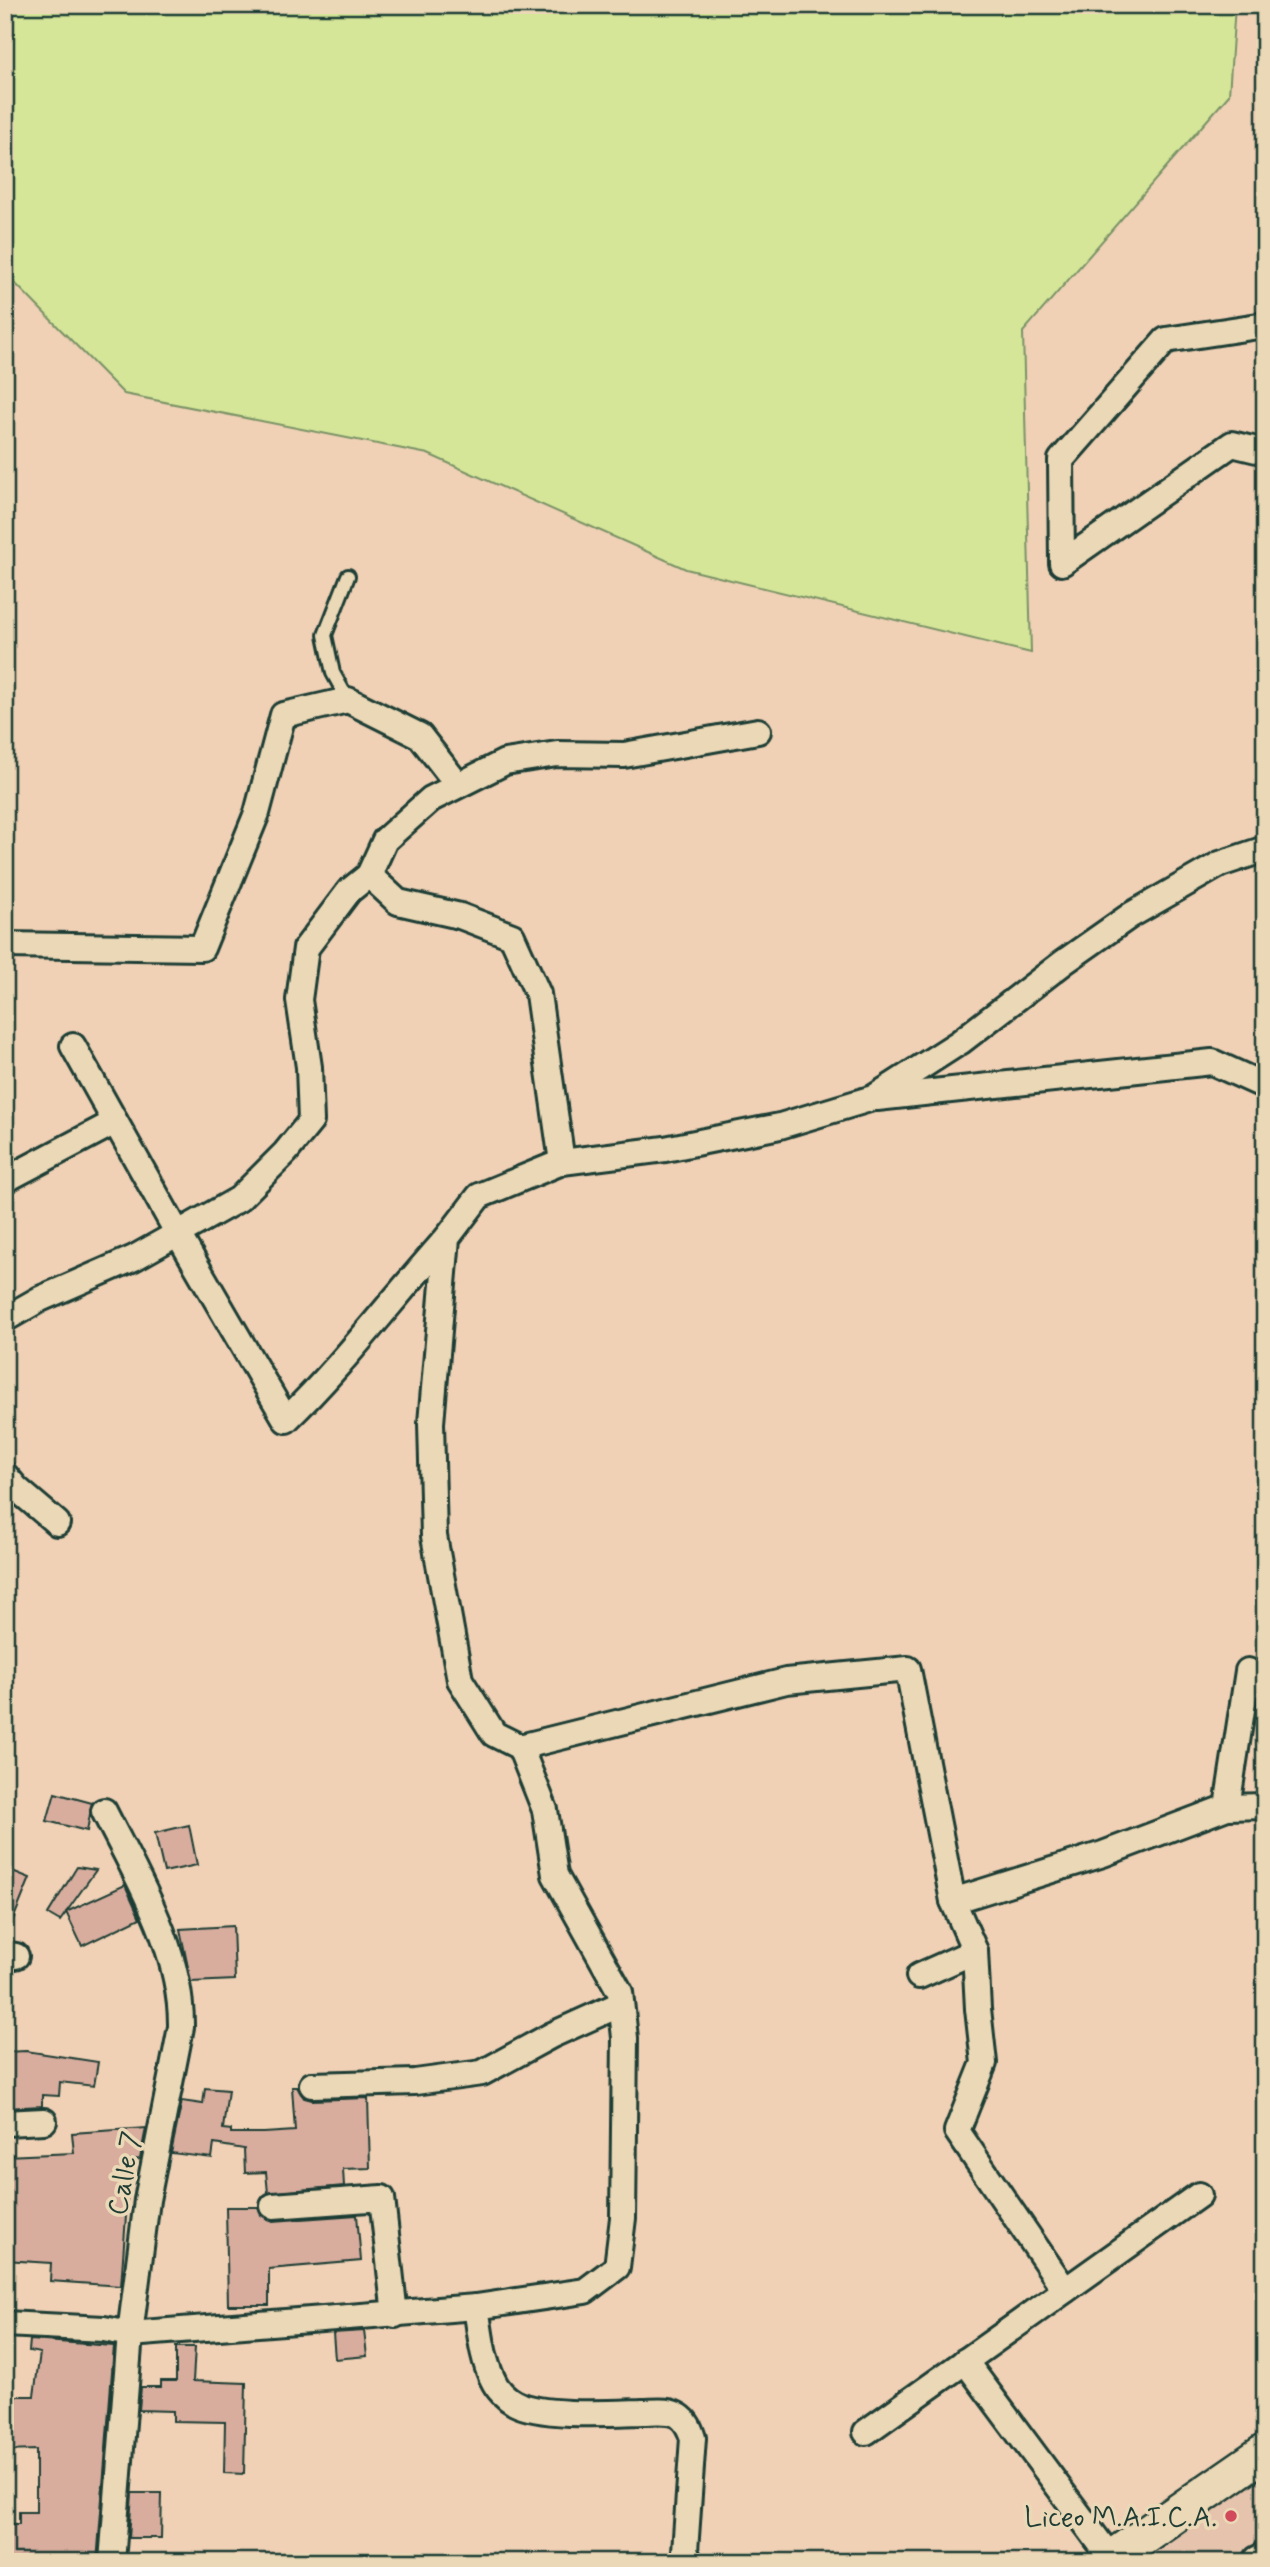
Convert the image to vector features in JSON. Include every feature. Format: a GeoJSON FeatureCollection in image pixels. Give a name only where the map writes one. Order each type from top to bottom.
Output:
{"type":"FeatureCollection","features":[{"type":"Feature","properties":{"kind":"main road"},"geometry":{"type":"LineString","coordinates":[[1108,2560],[1265,2452]]}},
{"type":"Feature","properties":{"kind":"street"},"geometry":{"type":"LineString","coordinates":[[1265,325],[1166,340],[1061,460],[1062,563],[1232,444],[1265,452]]}},
{"type":"Feature","properties":{"kind":"street"},"geometry":{"type":"LineString","coordinates":[[5,945],[202,948],[257,813],[283,715],[348,700],[420,736],[458,785]]}},
{"type":"Feature","properties":{"kind":"street"},"geometry":{"type":"LineString","coordinates":[[5,1319],[40,1300],[134,1258],[239,1199],[285,1153],[312,1121],[310,1067],[299,1000],[306,948],[349,891],[369,875],[385,840],[431,799],[505,762],[557,754],[624,755],[758,731]]}},
{"type":"Feature","properties":{"kind":"street"},"geometry":{"type":"LineString","coordinates":[[873,1098],[960,1042],[1064,962],[1131,915],[1220,864],[1265,849]]}},
{"type":"Feature","properties":{"kind":"street"},"geometry":{"type":"LineString","coordinates":[[369,875],[398,902],[460,916],[512,936],[538,994],[562,1162]]}},
{"type":"Feature","properties":{"kind":"street"},"geometry":{"type":"LineString","coordinates":[[72,1046],[286,1420],[323,1385],[479,1196],[562,1162],[665,1149],[768,1129],[873,1098],[1212,1062],[1265,1086]]}},
{"type":"Feature","properties":{"kind":"street"},"geometry":{"type":"LineString","coordinates":[[5,1180],[115,1122]]}},
{"type":"Feature","properties":{"kind":"street"},"geometry":{"type":"LineString","coordinates":[[447,1238],[431,1423],[434,1536],[460,1680],[494,1734],[520,1747],[786,1681],[908,1669],[953,1901],[975,1951],[984,2063],[957,2131],[1065,2290]]}},
{"type":"Feature","properties":{"kind":"street"},"geometry":{"type":"LineString","coordinates":[[5,1475],[17,1489],[57,1523]]}},
{"type":"Feature","properties":{"kind":"street"},"geometry":{"type":"LineString","coordinates":[[1227,1807],[1248,1671]]}},
{"type":"Feature","properties":{"kind":"street"},"geometry":{"type":"LineString","coordinates":[[5,2324],[104,2329],[130,2334],[395,2315],[476,2307],[585,2291],[617,2267],[623,2218],[625,2038],[620,1992],[555,1875],[545,1810],[520,1747]]}},
{"type":"Feature","properties":{"kind":"street"},"geometry":{"type":"LineString","coordinates":[[953,1901],[1103,1854],[1227,1807],[1265,1806]]}},
{"type":"Feature","properties":{"kind":"street","name":"Calle 7"},"geometry":{"type":"LineString","coordinates":[[104,1811],[152,1906],[175,1972],[181,2004],[181,2026],[147,2200],[130,2334],[112,2562]]}},
{"type":"Feature","properties":{"kind":"street"},"geometry":{"type":"LineString","coordinates":[[919,1976],[975,1951]]}},
{"type":"Feature","properties":{"kind":"street"},"geometry":{"type":"LineString","coordinates":[[312,2085],[415,2082],[482,2073],[552,2035],[621,2004]]}},
{"type":"Feature","properties":{"kind":"street"},"geometry":{"type":"LineString","coordinates":[[5,2123],[44,2121]]}},
{"type":"Feature","properties":{"kind":"street"},"geometry":{"type":"LineString","coordinates":[[866,2432],[1199,2195]]}},
{"type":"Feature","properties":{"kind":"street"},"geometry":{"type":"LineString","coordinates":[[273,2206],[382,2198],[395,2315]]}},
{"type":"Feature","properties":{"kind":"street"},"geometry":{"type":"LineString","coordinates":[[476,2307],[483,2350],[492,2380],[504,2395],[515,2403],[531,2408],[568,2412],[661,2412],[681,2417],[689,2426],[692,2438],[685,2551],[690,2562]]}},
{"type":"Feature","properties":{"kind":"street"},"geometry":{"type":"LineString","coordinates":[[965,2361],[1108,2560]]}},
{"type":"Feature","properties":{"kind":"lane"},"geometry":{"type":"LineString","coordinates":[[348,576],[325,635],[333,673],[348,700]]}},
{"type":"Feature","properties":{"kind":"shaded area","name":"Liceo M.A.I.C.A."},"geometry":{"type":"Polygon","coordinates":[[[1265,2470],[1265,2562],[1131,2562],[1265,2470]]]}},
{"type":"Feature","properties":{"kind":"green space"},"geometry":{"type":"Polygon","coordinates":[[[5,5],[1235,5],[1229,95],[1023,332],[1031,653],[686,569],[428,454],[124,394],[5,273],[5,5]]]}},
{"type":"Feature","properties":{"kind":"building"},"geometry":{"type":"Polygon","coordinates":[[[55,1793],[92,1803],[87,1831],[47,1821],[55,1793]]]}},
{"type":"Feature","properties":{"kind":"building"},"geometry":{"type":"Polygon","coordinates":[[[189,1825],[197,1865],[164,1872],[155,1833],[189,1825]]]}},
{"type":"Feature","properties":{"kind":"building"},"geometry":{"type":"Polygon","coordinates":[[[77,1867],[96,1870],[60,1921],[48,1914],[77,1867]]]}},
{"type":"Feature","properties":{"kind":"building"},"geometry":{"type":"Polygon","coordinates":[[[5,1868],[30,1878],[6,1937],[5,1937],[5,1868]]]}},
{"type":"Feature","properties":{"kind":"building"},"geometry":{"type":"Polygon","coordinates":[[[125,1885],[140,1918],[82,1946],[66,1912],[125,1885]]]}},
{"type":"Feature","properties":{"kind":"building"},"geometry":{"type":"Polygon","coordinates":[[[233,1926],[235,1980],[191,1982],[180,1929],[233,1926]]]}},
{"type":"Feature","properties":{"kind":"building"},"geometry":{"type":"Polygon","coordinates":[[[26,2051],[98,2062],[94,2086],[60,2082],[59,2096],[42,2095],[42,2106],[5,2108],[5,2052],[26,2051]]]}},
{"type":"Feature","properties":{"kind":"building"},"geometry":{"type":"Polygon","coordinates":[[[292,2087],[297,2087],[304,2098],[312,2100],[368,2098],[370,2168],[343,2169],[344,2186],[268,2193],[266,2172],[245,2173],[244,2149],[214,2144],[212,2158],[171,2153],[182,2101],[203,2104],[205,2088],[228,2090],[223,2129],[231,2130],[231,2133],[264,2133],[295,2131],[292,2087]]]}},
{"type":"Feature","properties":{"kind":"building"},"geometry":{"type":"Polygon","coordinates":[[[146,2128],[140,2159],[130,2160],[121,2286],[50,2281],[51,2263],[5,2260],[5,2156],[74,2153],[72,2133],[146,2128]]]}},
{"type":"Feature","properties":{"kind":"building"},"geometry":{"type":"Polygon","coordinates":[[[226,2207],[258,2207],[261,2215],[273,2221],[357,2215],[361,2261],[269,2269],[269,2305],[228,2305],[226,2207]]]}},
{"type":"Feature","properties":{"kind":"building"},"geometry":{"type":"Polygon","coordinates":[[[364,2331],[367,2356],[335,2359],[333,2333],[364,2331]]]}},
{"type":"Feature","properties":{"kind":"building"},"geometry":{"type":"Polygon","coordinates":[[[30,2340],[114,2346],[97,2562],[5,2562],[5,2524],[19,2524],[19,2512],[36,2512],[36,2450],[5,2451],[5,2396],[34,2396],[40,2353],[29,2351],[30,2340]]]}},
{"type":"Feature","properties":{"kind":"building"},"geometry":{"type":"Polygon","coordinates":[[[176,2347],[195,2347],[193,2381],[246,2383],[244,2474],[224,2473],[225,2422],[173,2421],[173,2411],[139,2410],[141,2387],[161,2387],[161,2381],[176,2381],[176,2347]]]}},
{"type":"Feature","properties":{"kind":"building"},"geometry":{"type":"Polygon","coordinates":[[[132,2493],[162,2493],[161,2538],[129,2538],[132,2493]]]}},
{"type":"Feature","properties":{"kind":"place","name":"Liceo M.A.I.C.A."},"geometry":{"type":"Point","coordinates":[1231,2516]}}]}
